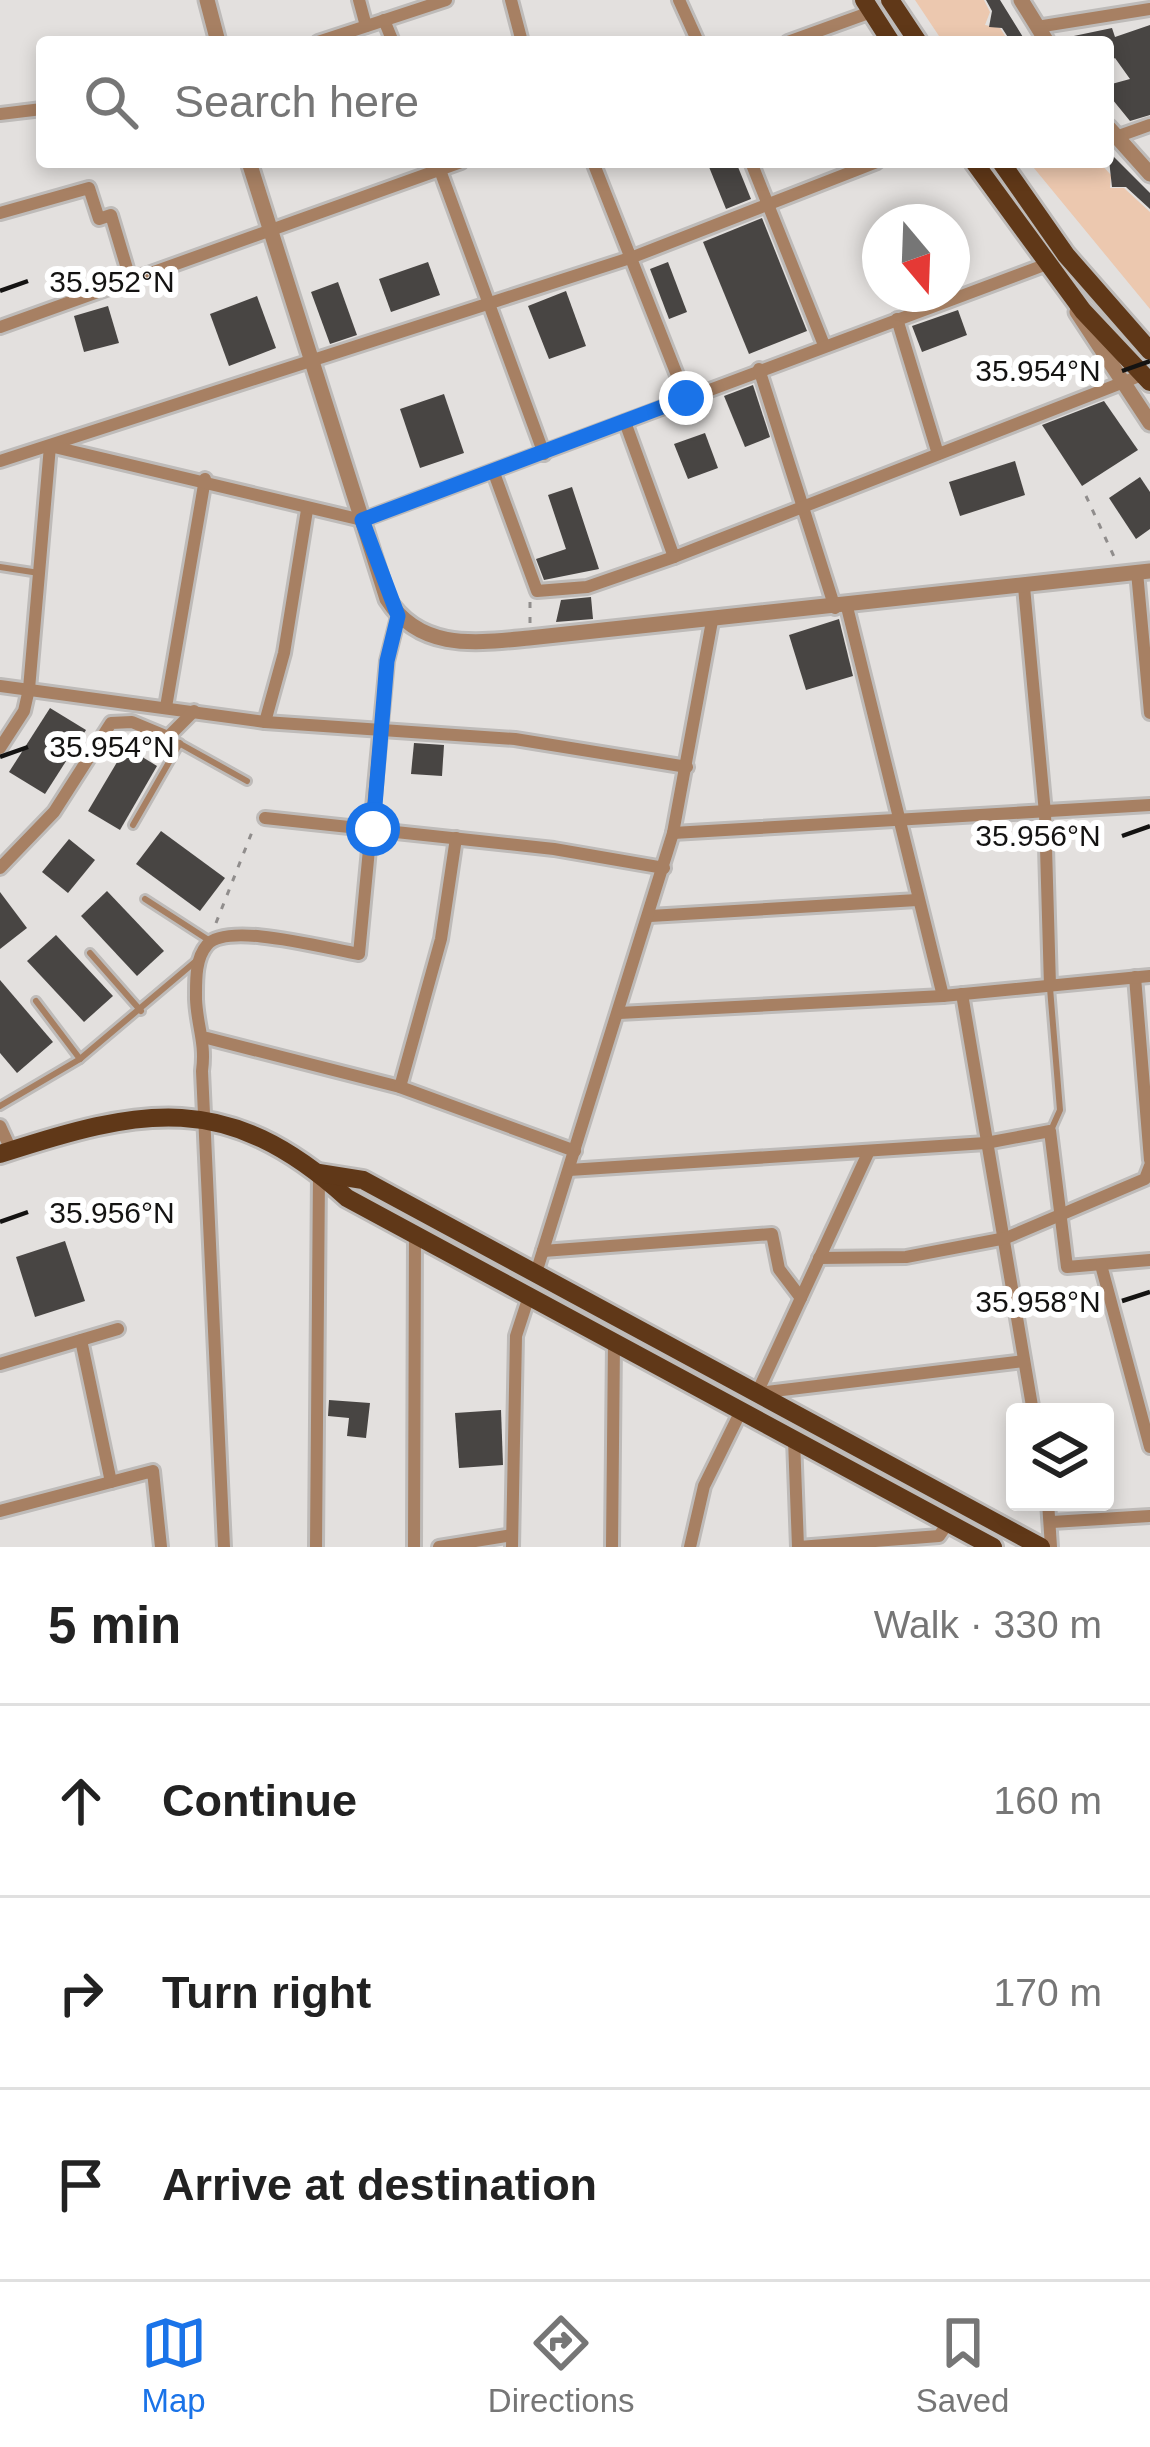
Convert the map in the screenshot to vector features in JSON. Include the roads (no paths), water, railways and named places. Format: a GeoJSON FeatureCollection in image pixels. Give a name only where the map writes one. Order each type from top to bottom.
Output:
{"type":"FeatureCollection","features":[{"type":"Feature","properties":{"kind":"main road"},"geometry":{"type":"LineString","coordinates":[[890,0],[914,36]]}},
{"type":"Feature","properties":{"kind":"main road"},"geometry":{"type":"LineString","coordinates":[[868,6],[887,36]]}},
{"type":"Feature","properties":{"kind":"main road"},"geometry":{"type":"LineString","coordinates":[[978,168],[1047,264],[1146,379]]}},
{"type":"Feature","properties":{"kind":"main road"},"geometry":{"type":"LineString","coordinates":[[1005,168],[1066,255],[1150,351]]}},
{"type":"Feature","properties":{"kind":"main road"},"geometry":{"type":"LineString","coordinates":[[5,1152],[112,1118],[204,1118],[319,1173],[347,1198],[993,1547]]}},
{"type":"Feature","properties":{"kind":"main road"},"geometry":{"type":"LineString","coordinates":[[319,1173],[363,1180],[1041,1547]]}},
{"type":"Feature","properties":{"kind":"street"},"geometry":{"type":"LineString","coordinates":[[206,0],[216,36]]}},
{"type":"Feature","properties":{"kind":"street"},"geometry":{"type":"LineString","coordinates":[[358,0],[366,26]]}},
{"type":"Feature","properties":{"kind":"street"},"geometry":{"type":"LineString","coordinates":[[336,36],[446,0]]}},
{"type":"Feature","properties":{"kind":"street"},"geometry":{"type":"LineString","coordinates":[[511,0],[520,36]]}},
{"type":"Feature","properties":{"kind":"street"},"geometry":{"type":"LineString","coordinates":[[679,0],[695,36]]}},
{"type":"Feature","properties":{"kind":"street"},"geometry":{"type":"LineString","coordinates":[[1021,0],[1042,35],[1150,9]]}},
{"type":"Feature","properties":{"kind":"street"},"geometry":{"type":"LineString","coordinates":[[801,36],[868,6]]}},
{"type":"Feature","properties":{"kind":"street"},"geometry":{"type":"LineString","coordinates":[[385,20],[391,36]]}},
{"type":"Feature","properties":{"kind":"street"},"geometry":{"type":"LineString","coordinates":[[0,114],[36,110]]}},
{"type":"Feature","properties":{"kind":"street"},"geometry":{"type":"LineString","coordinates":[[1114,132],[1150,125]]}},
{"type":"Feature","properties":{"kind":"street"},"geometry":{"type":"LineString","coordinates":[[1114,134],[1150,175]]}},
{"type":"Feature","properties":{"kind":"street"},"geometry":{"type":"LineString","coordinates":[[224,1547],[204,1118],[207,1038],[196,1002],[198,959],[209,941],[231,933],[359,954],[384,732],[387,661],[398,616],[310,363],[251,168]]}},
{"type":"Feature","properties":{"kind":"street"},"geometry":{"type":"LineString","coordinates":[[0,327],[268,235],[434,168]]}},
{"type":"Feature","properties":{"kind":"street"},"geometry":{"type":"LineString","coordinates":[[440,168],[544,454]]}},
{"type":"Feature","properties":{"kind":"street"},"geometry":{"type":"LineString","coordinates":[[596,168],[686,398]]}},
{"type":"Feature","properties":{"kind":"street"},"geometry":{"type":"LineString","coordinates":[[754,168],[824,345]]}},
{"type":"Feature","properties":{"kind":"street"},"geometry":{"type":"LineString","coordinates":[[0,461],[633,257],[860,168]]}},
{"type":"Feature","properties":{"kind":"street"},"geometry":{"type":"LineString","coordinates":[[0,212],[89,188],[99,219],[111,215],[131,282]]}},
{"type":"Feature","properties":{"kind":"street"},"geometry":{"type":"LineString","coordinates":[[50,446],[205,479],[307,510],[362,520],[1047,264],[1150,423]]}},
{"type":"Feature","properties":{"kind":"street"},"geometry":{"type":"LineString","coordinates":[[897,319],[938,454]]}},
{"type":"Feature","properties":{"kind":"street"},"geometry":{"type":"LineString","coordinates":[[759,369],[841,608],[943,996]]}},
{"type":"Feature","properties":{"kind":"street"},"geometry":{"type":"LineString","coordinates":[[494,473],[537,590],[586,587],[1121,383],[1146,379]]}},
{"type":"Feature","properties":{"kind":"street"},"geometry":{"type":"LineString","coordinates":[[625,422],[674,557]]}},
{"type":"Feature","properties":{"kind":"street"},"geometry":{"type":"LineString","coordinates":[[0,748],[24,711],[28,689],[50,446]]}},
{"type":"Feature","properties":{"kind":"street"},"geometry":{"type":"LineString","coordinates":[[166,707],[205,479]]}},
{"type":"Feature","properties":{"kind":"street"},"geometry":{"type":"LineString","coordinates":[[265,722],[284,653],[307,510]]}},
{"type":"Feature","properties":{"kind":"street"},"geometry":{"type":"LineString","coordinates":[[398,616],[440,640],[529,638],[841,608],[1136,572],[1150,713]]}},
{"type":"Feature","properties":{"kind":"street"},"geometry":{"type":"LineString","coordinates":[[1024,587],[1045,813],[1050,986]]}},
{"type":"Feature","properties":{"kind":"street"},"geometry":{"type":"LineString","coordinates":[[536,1274],[664,868],[712,621]]}},
{"type":"Feature","properties":{"kind":"street"},"geometry":{"type":"LineString","coordinates":[[0,686],[265,722],[515,739],[687,767]]}},
{"type":"Feature","properties":{"kind":"street"},"geometry":{"type":"LineString","coordinates":[[0,868],[54,812],[111,723],[132,722],[174,740],[194,711]]}},
{"type":"Feature","properties":{"kind":"street"},"geometry":{"type":"LineString","coordinates":[[673,833],[898,824],[1150,805]]}},
{"type":"Feature","properties":{"kind":"street"},"geometry":{"type":"LineString","coordinates":[[265,818],[456,838],[664,868]]}},
{"type":"Feature","properties":{"kind":"street"},"geometry":{"type":"LineString","coordinates":[[400,1087],[441,940],[456,838]]}},
{"type":"Feature","properties":{"kind":"street"},"geometry":{"type":"LineString","coordinates":[[650,916],[917,900]]}},
{"type":"Feature","properties":{"kind":"street"},"geometry":{"type":"LineString","coordinates":[[619,1013],[943,996],[1150,976]]}},
{"type":"Feature","properties":{"kind":"street"},"geometry":{"type":"LineString","coordinates":[[819,1258],[906,1257],[1006,1238],[1145,1179],[1150,1163],[1135,977]]}},
{"type":"Feature","properties":{"kind":"street"},"geometry":{"type":"LineString","coordinates":[[962,994],[1031,1403]]}},
{"type":"Feature","properties":{"kind":"street"},"geometry":{"type":"LineString","coordinates":[[207,1038],[400,1087],[575,1151]]}},
{"type":"Feature","properties":{"kind":"street"},"geometry":{"type":"LineString","coordinates":[[0,1126],[5,1152]]}},
{"type":"Feature","properties":{"kind":"street"},"geometry":{"type":"LineString","coordinates":[[569,1170],[986,1143],[1050,1132],[1067,1267],[1150,1261]]}},
{"type":"Feature","properties":{"kind":"street"},"geometry":{"type":"LineString","coordinates":[[757,1393],[869,1151]]}},
{"type":"Feature","properties":{"kind":"street"},"geometry":{"type":"LineString","coordinates":[[316,1547],[319,1173]]}},
{"type":"Feature","properties":{"kind":"street"},"geometry":{"type":"LineString","coordinates":[[543,1251],[772,1234],[778,1270],[801,1298]]}},
{"type":"Feature","properties":{"kind":"street"},"geometry":{"type":"LineString","coordinates":[[414,1547],[416,1235]]}},
{"type":"Feature","properties":{"kind":"street"},"geometry":{"type":"LineString","coordinates":[[1101,1265],[1150,1448]]}},
{"type":"Feature","properties":{"kind":"street"},"geometry":{"type":"LineString","coordinates":[[439,1547],[512,1541],[516,1336],[529,1296]]}},
{"type":"Feature","properties":{"kind":"street"},"geometry":{"type":"LineString","coordinates":[[0,1364],[118,1329]]}},
{"type":"Feature","properties":{"kind":"street"},"geometry":{"type":"LineString","coordinates":[[81,1340],[111,1482]]}},
{"type":"Feature","properties":{"kind":"street"},"geometry":{"type":"LineString","coordinates":[[613,1547],[614,1342]]}},
{"type":"Feature","properties":{"kind":"street"},"geometry":{"type":"LineString","coordinates":[[757,1393],[1024,1361]]}},
{"type":"Feature","properties":{"kind":"street"},"geometry":{"type":"LineString","coordinates":[[1131,1371],[1150,1369]]}},
{"type":"Feature","properties":{"kind":"street"},"geometry":{"type":"LineString","coordinates":[[690,1547],[704,1486],[741,1411]]}},
{"type":"Feature","properties":{"kind":"street"},"geometry":{"type":"LineString","coordinates":[[794,1439],[799,1547],[939,1536],[948,1522]]}},
{"type":"Feature","properties":{"kind":"street"},"geometry":{"type":"LineString","coordinates":[[0,1511],[153,1471],[161,1547]]}},
{"type":"Feature","properties":{"kind":"street"},"geometry":{"type":"LineString","coordinates":[[1050,1511],[1051,1547]]}},
{"type":"Feature","properties":{"kind":"street"},"geometry":{"type":"LineString","coordinates":[[1052,1522],[1150,1516]]}},
{"type":"Feature","properties":{"kind":"lane"},"geometry":{"type":"LineString","coordinates":[[0,567],[39,573]]}},
{"type":"Feature","properties":{"kind":"lane"},"geometry":{"type":"LineString","coordinates":[[133,825],[174,740],[247,781]]}},
{"type":"Feature","properties":{"kind":"lane"},"geometry":{"type":"LineString","coordinates":[[145,899],[209,941]]}},
{"type":"Feature","properties":{"kind":"lane"},"geometry":{"type":"LineString","coordinates":[[91,953],[141,1011]]}},
{"type":"Feature","properties":{"kind":"lane"},"geometry":{"type":"LineString","coordinates":[[0,1106],[80,1059],[198,959]]}},
{"type":"Feature","properties":{"kind":"lane"},"geometry":{"type":"LineString","coordinates":[[1050,986],[1060,1110],[1050,1132]]}},
{"type":"Feature","properties":{"kind":"lane"},"geometry":{"type":"LineString","coordinates":[[36,1001],[80,1059]]}}]}
